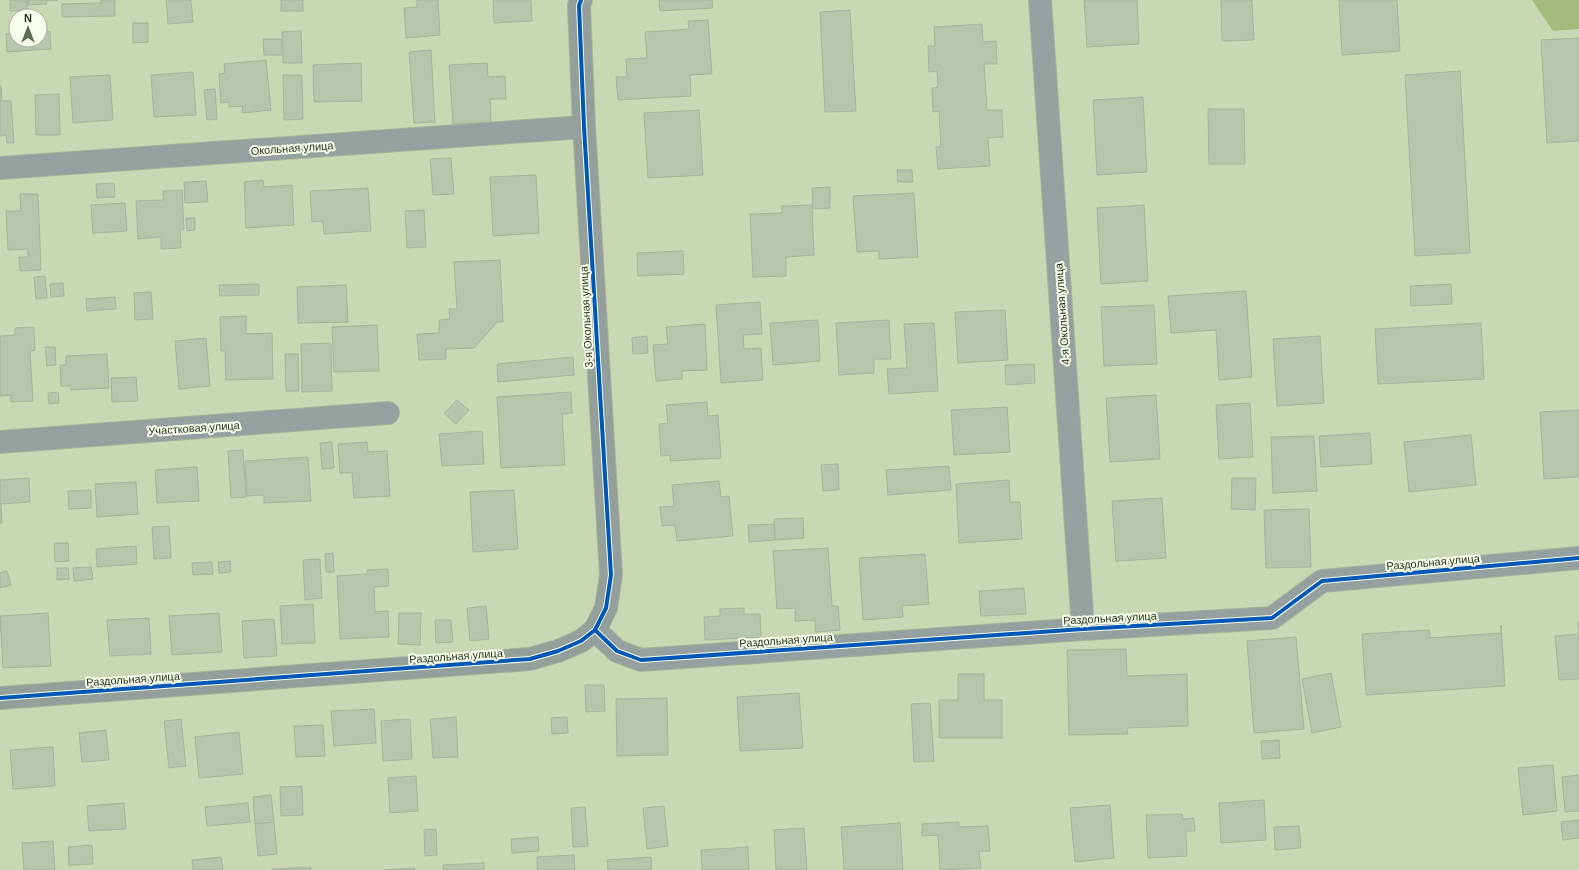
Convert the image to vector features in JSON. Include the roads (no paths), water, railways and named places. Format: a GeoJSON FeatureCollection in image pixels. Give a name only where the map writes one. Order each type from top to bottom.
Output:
{"type":"FeatureCollection","features":[{"type":"Feature","properties":{"kind":"street","name":"3-я Окольная улица"},"geometry":{"type":"LineString","coordinates":[[581,0],[579,6],[584,127],[611,575],[606,608],[596,630]]}},
{"type":"Feature","properties":{"kind":"street","name":"4-я Окольная улица"},"geometry":{"type":"LineString","coordinates":[[1040,0],[1083,629]]}},
{"type":"Feature","properties":{"kind":"street","name":"Окольная улица"},"geometry":{"type":"LineString","coordinates":[[0,168],[584,127]]}},
{"type":"Feature","properties":{"kind":"street","name":"Участковая улица"},"geometry":{"type":"LineString","coordinates":[[0,442],[388,413]]}},
{"type":"Feature","properties":{"kind":"street","name":"Раздольная улица"},"geometry":{"type":"LineString","coordinates":[[0,698],[530,659],[558,651],[581,641],[596,630],[617,651],[641,660],[1083,629],[1272,618],[1322,581],[1579,558]]}}]}
